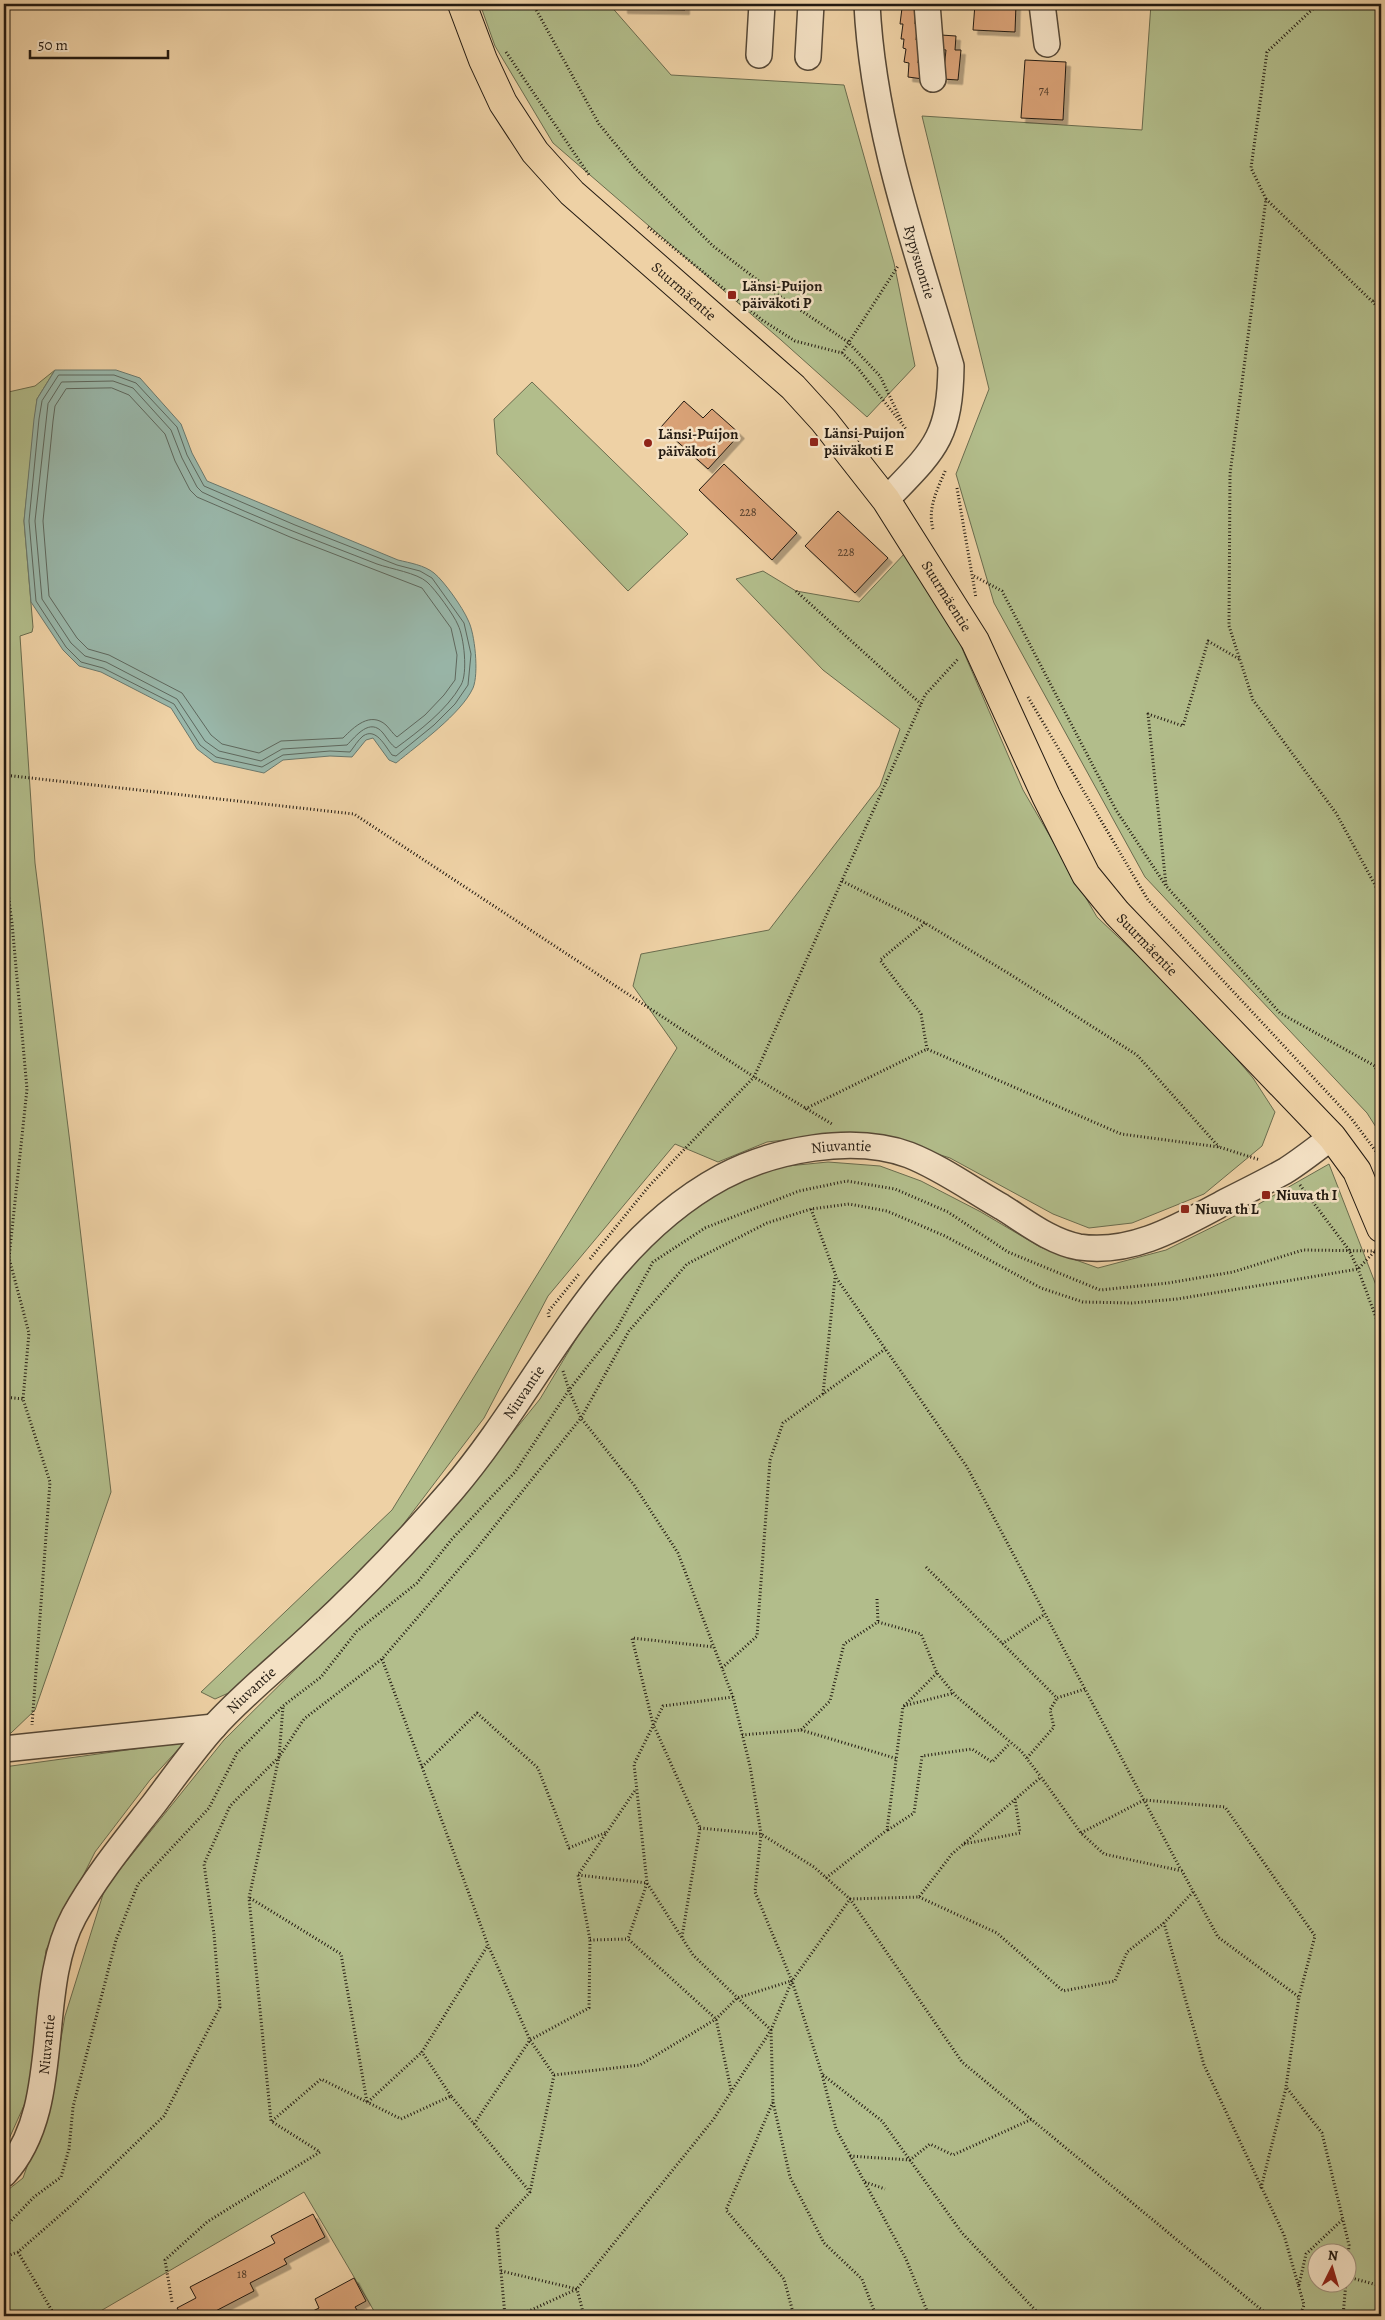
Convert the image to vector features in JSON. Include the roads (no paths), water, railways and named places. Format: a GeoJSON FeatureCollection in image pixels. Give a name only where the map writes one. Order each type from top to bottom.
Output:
{"type":"FeatureCollection","features":[{"type":"Feature","properties":{"kind":"main road","name":"Suurmäentie"},"geometry":{"type":"LineString","coordinates":[[462,4],[483,60],[503,103],[535,152],[572,193],[793,388],[824,421],[886,500],[975,641],[1046,796],[1086,875],[1117,913],[1332,1137],[1357,1171],[1378,1239]]}},
{"type":"Feature","properties":{"kind":"street"},"geometry":{"type":"LineString","coordinates":[[759,55],[762,4]]}},
{"type":"Feature","properties":{"kind":"street"},"geometry":{"type":"LineString","coordinates":[[808,58],[811,4]]}},
{"type":"Feature","properties":{"kind":"street","name":"Rypysuontie"},"geometry":{"type":"LineString","coordinates":[[867,4],[869,43],[882,117],[900,192],[951,366],[951,394],[944,429],[930,454],[886,500]]}},
{"type":"Feature","properties":{"kind":"street"},"geometry":{"type":"LineString","coordinates":[[927,4],[933,80]]}},
{"type":"Feature","properties":{"kind":"street"},"geometry":{"type":"LineString","coordinates":[[1042,4],[1046,44]]}},
{"type":"Feature","properties":{"kind":"street","name":"Niuvantie"},"geometry":{"type":"LineString","coordinates":[[4,2174],[12,2164],[29,2131],[40,2097],[48,2021],[62,1949],[71,1922],[97,1877],[214,1726],[387,1564],[457,1484],[517,1404],[555,1343],[638,1240],[688,1197],[724,1176],[762,1158],[830,1147],[872,1146],[909,1155],[955,1179],[1054,1239],[1080,1247],[1119,1247],[1165,1234],[1288,1169],[1332,1137]]}},
{"type":"Feature","properties":{"kind":"street"},"geometry":{"type":"LineString","coordinates":[[4,1749],[214,1726]]}},
{"type":"Feature","properties":{"kind":"water"},"geometry":{"type":"Polygon","coordinates":[[[55,370],[116,370],[140,378],[181,424],[192,453],[207,481],[398,560],[421,566],[434,573],[448,588],[462,609],[473,634],[476,664],[475,682],[467,698],[459,708],[439,728],[396,763],[389,760],[373,738],[366,740],[352,757],[330,756],[283,760],[264,773],[214,762],[197,749],[171,708],[101,672],[79,666],[63,650],[31,602],[24,521],[37,399],[55,370]]]}},
{"type":"Feature","properties":{"kind":"place","name":"Länsi-Puijon päiväkoti P"},"geometry":{"type":"Point","coordinates":[732,295]}},
{"type":"Feature","properties":{"kind":"place","name":"Länsi-Puijon päiväkoti E"},"geometry":{"type":"Point","coordinates":[814,442]}},
{"type":"Feature","properties":{"kind":"place","name":"Länsi-Puijon päiväkoti"},"geometry":{"type":"Point","coordinates":[648,443]}},
{"type":"Feature","properties":{"kind":"place","name":"Niuva th I"},"geometry":{"type":"Point","coordinates":[1266,1195]}},
{"type":"Feature","properties":{"kind":"place","name":"Niuva th L"},"geometry":{"type":"Point","coordinates":[1185,1209]}}]}
